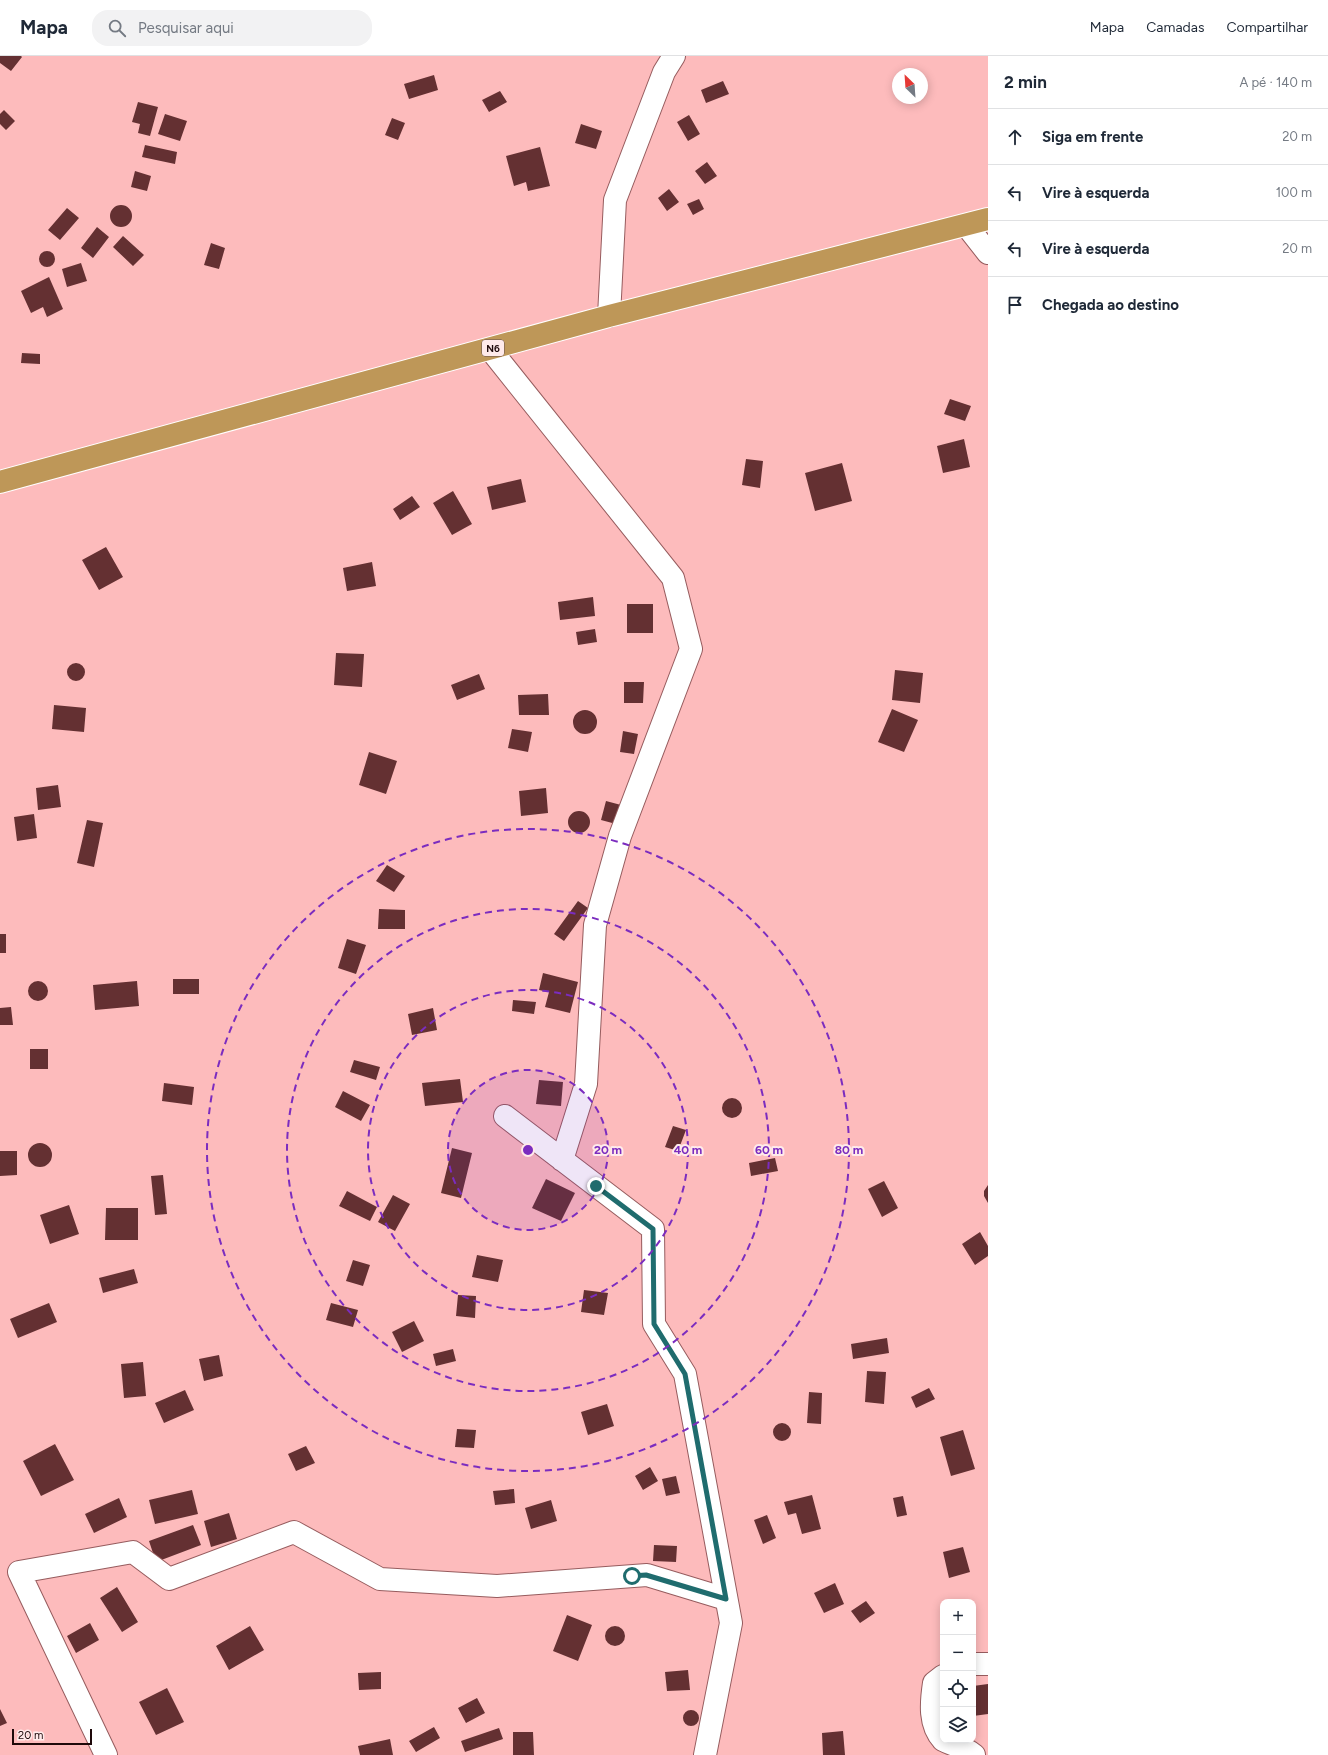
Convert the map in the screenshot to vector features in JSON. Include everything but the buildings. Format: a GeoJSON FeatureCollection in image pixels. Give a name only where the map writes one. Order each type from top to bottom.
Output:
{"type":"FeatureCollection","features":[{"type":"Feature","properties":{"kind":"highway","name":"N6"},"geometry":{"type":"LineString","coordinates":[[0,482],[609,316],[988,219]]}},
{"type":"Feature","properties":{"kind":"street"},"geometry":{"type":"LineString","coordinates":[[609,316],[615,200],[664,72],[674,56]]}},
{"type":"Feature","properties":{"kind":"street"},"geometry":{"type":"LineString","coordinates":[[966,225],[984,250],[988,253]]}},
{"type":"Feature","properties":{"kind":"street"},"geometry":{"type":"LineString","coordinates":[[490,349],[673,578],[691,649],[620,836],[594,925],[586,1084],[562,1160]]}},
{"type":"Feature","properties":{"kind":"street"},"geometry":{"type":"LineString","coordinates":[[505,1116],[653,1229],[654,1324],[685,1374],[731,1623],[705,1755]]}},
{"type":"Feature","properties":{"kind":"street"},"geometry":{"type":"LineString","coordinates":[[106,1755],[19,1572],[133,1552],[169,1579],[294,1532],[380,1579],[497,1586],[646,1575],[726,1599]]}},
{"type":"Feature","properties":{"kind":"street"},"geometry":{"type":"LineString","coordinates":[[976,1664],[988,1664]]}},
{"type":"Feature","properties":{"kind":"street"},"geometry":{"type":"LineString","coordinates":[[940,1678],[934,1683],[932,1712],[934,1727],[940,1736]]}},
{"type":"Feature","properties":{"kind":"street"},"geometry":{"type":"LineString","coordinates":[[949,1743],[965,1747],[974,1755]]}},
{"type":"Feature","properties":{"kind":"route"},"geometry":{"type":"LineString","coordinates":[[596,1186],[653,1229],[654,1324],[685,1374],[726,1599],[646,1575],[632,1576]]}}]}
